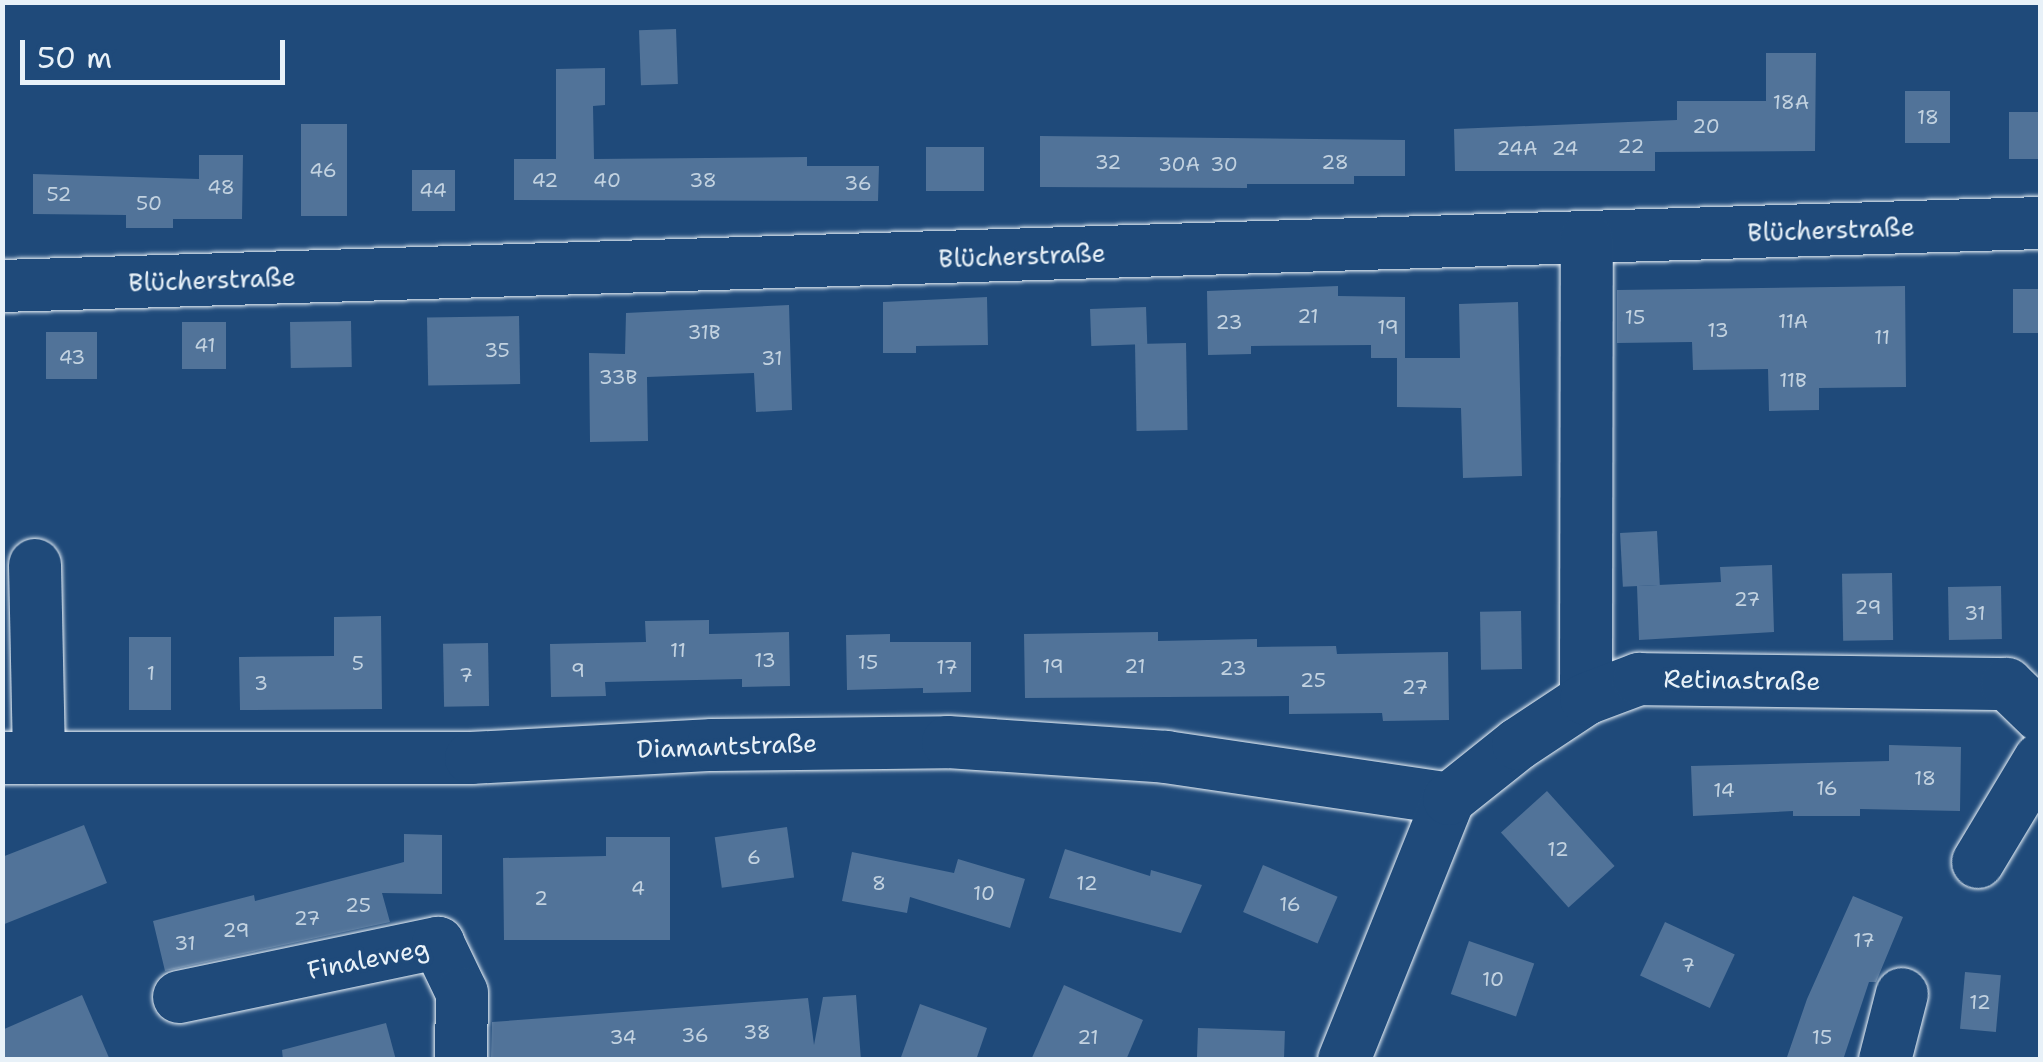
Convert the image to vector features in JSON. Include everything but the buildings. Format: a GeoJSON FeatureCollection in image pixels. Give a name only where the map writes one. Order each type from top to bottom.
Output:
{"type":"FeatureCollection","features":[{"type":"Feature","properties":{"kind":"street","name":"Blücherstraße"},"geometry":{"type":"LineString","coordinates":[[2,286],[2040,223]]}},
{"type":"Feature","properties":{"kind":"street"},"geometry":{"type":"LineString","coordinates":[[1586,699],[1587,240]]}},
{"type":"Feature","properties":{"kind":"street"},"geometry":{"type":"LineString","coordinates":[[21,758],[34,564]]}},
{"type":"Feature","properties":{"kind":"street","name":"Retinastraße"},"geometry":{"type":"LineString","coordinates":[[1344,1060],[1449,799],[1518,744],[1586,699],[1639,679],[2008,684],[2040,716]]}},
{"type":"Feature","properties":{"kind":"street","name":"Diamantstraße"},"geometry":{"type":"LineString","coordinates":[[21,758],[471,758],[713,745],[948,742],[1166,757],[1449,799]]}},
{"type":"Feature","properties":{"kind":"street"},"geometry":{"type":"LineString","coordinates":[[1978,862],[2040,760]]}},
{"type":"Feature","properties":{"kind":"street","name":"Finaleweg"},"geometry":{"type":"LineString","coordinates":[[179,997],[438,943],[462,993],[461,1060]]}},
{"type":"Feature","properties":{"kind":"street"},"geometry":{"type":"LineString","coordinates":[[1885,1060],[1902,994]]}}]}
